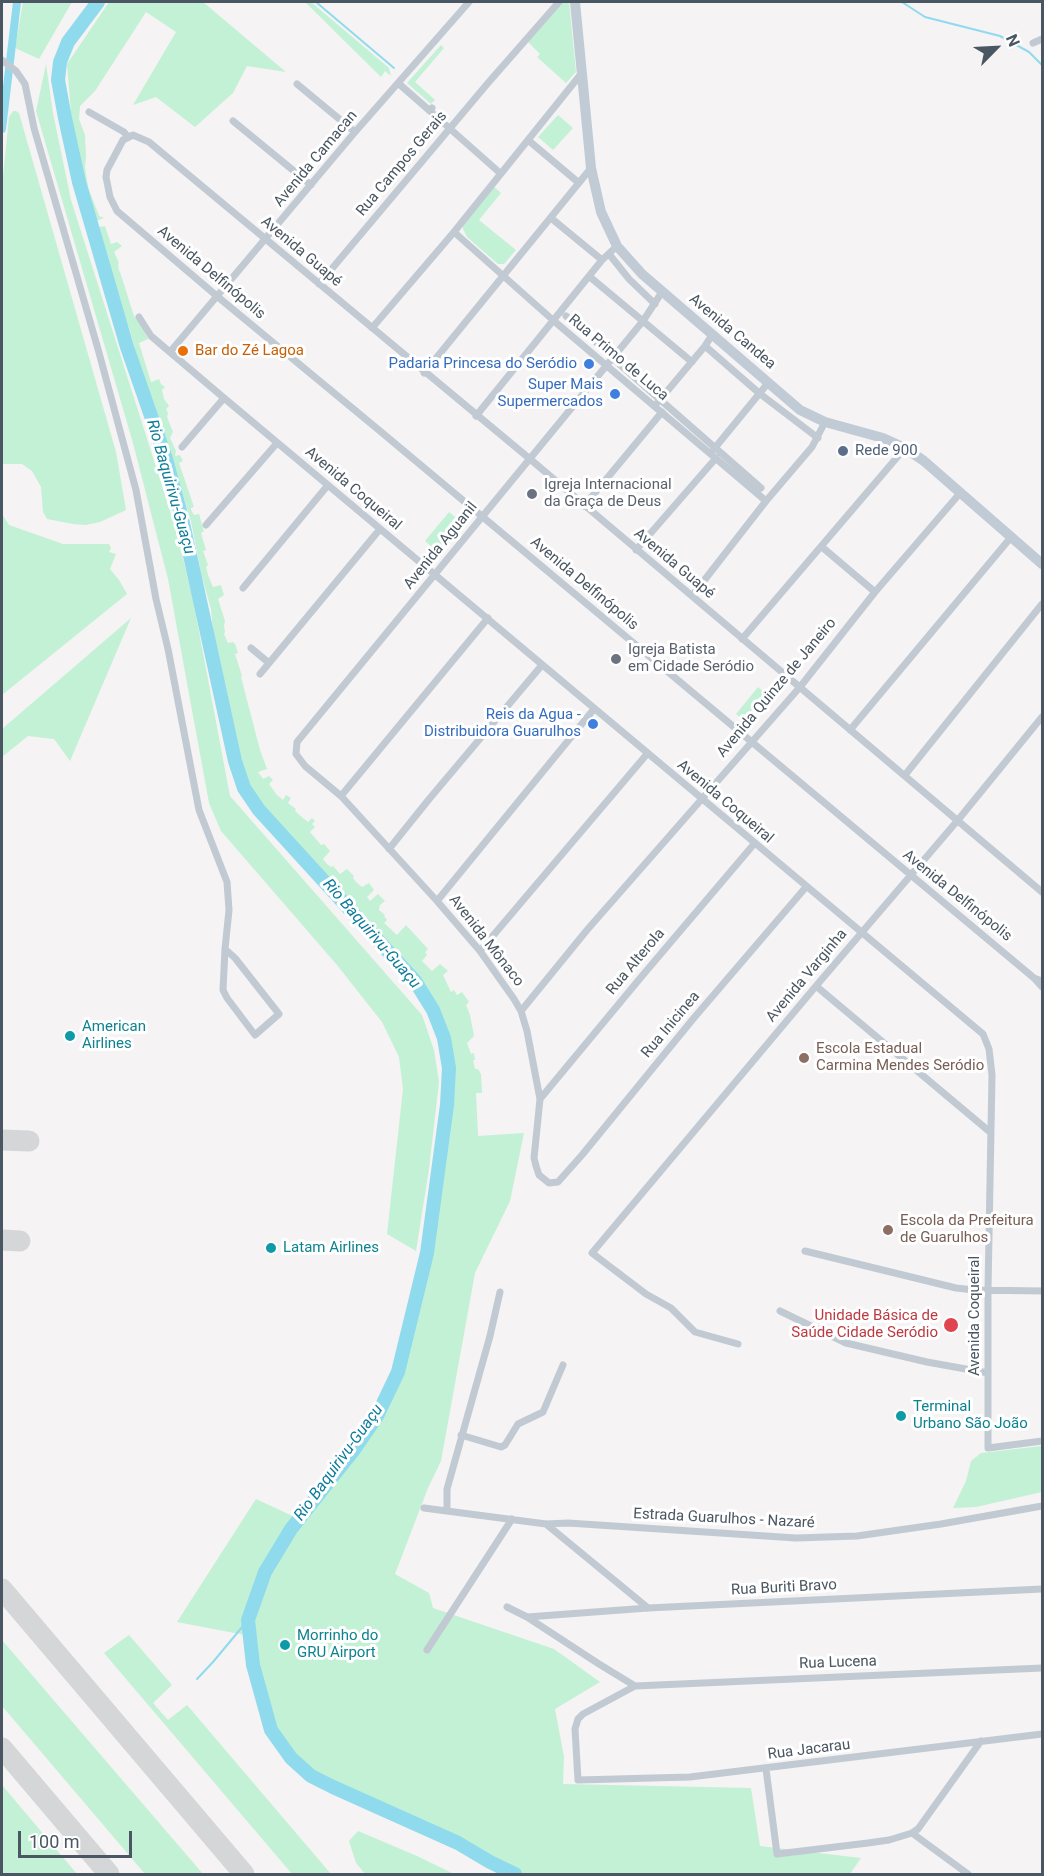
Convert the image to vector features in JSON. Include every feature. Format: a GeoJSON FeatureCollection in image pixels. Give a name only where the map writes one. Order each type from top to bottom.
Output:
{"type":"FeatureCollection","features":[{"type":"Feature","properties":{"kind":"main road","name":"Avenida Candea"},"geometry":{"type":"LineString","coordinates":[[575,2],[591,168],[613,250],[800,410],[825,422],[883,438],[905,448],[961,492],[1042,564]]}},
{"type":"Feature","properties":{"kind":"street","name":"Avenida Camacan"},"geometry":{"type":"LineString","coordinates":[[170,352],[355,132],[469,2]]}},
{"type":"Feature","properties":{"kind":"street","name":"Rua Campos Gerais"},"geometry":{"type":"LineString","coordinates":[[319,284],[559,2]]}},
{"type":"Feature","properties":{"kind":"street"},"geometry":{"type":"LineString","coordinates":[[1034,43],[1042,39]]}},
{"type":"Feature","properties":{"kind":"street"},"geometry":{"type":"LineString","coordinates":[[2,60],[16,71],[25,84],[34,128],[136,490],[199,810],[227,882],[229,910],[225,949],[223,990],[226,998],[255,1035],[279,1014],[235,958],[225,949]]}},
{"type":"Feature","properties":{"kind":"street"},"geometry":{"type":"LineString","coordinates":[[372,328],[454,232],[581,74]]}},
{"type":"Feature","properties":{"kind":"street"},"geometry":{"type":"LineString","coordinates":[[398,83],[430,111],[432,108],[430,111],[500,173]]}},
{"type":"Feature","properties":{"kind":"street"},"geometry":{"type":"LineString","coordinates":[[297,84],[355,132]]}},
{"type":"Feature","properties":{"kind":"street"},"geometry":{"type":"LineString","coordinates":[[89,112],[124,132],[128,137]]}},
{"type":"Feature","properties":{"kind":"street"},"geometry":{"type":"LineString","coordinates":[[233,121],[311,185]]}},
{"type":"Feature","properties":{"kind":"street","name":"Avenida Guapé"},"geometry":{"type":"LineString","coordinates":[[128,137],[139,136],[148,142],[530,459],[1042,891]]}},
{"type":"Feature","properties":{"kind":"street","name":"Avenida Delfinópolis"},"geometry":{"type":"LineString","coordinates":[[128,137],[119,144],[107,170],[110,197],[117,212],[1042,987]]}},
{"type":"Feature","properties":{"kind":"street"},"geometry":{"type":"LineString","coordinates":[[528,140],[579,183]]}},
{"type":"Feature","properties":{"kind":"street"},"geometry":{"type":"LineString","coordinates":[[424,373],[591,168]]}},
{"type":"Feature","properties":{"kind":"street"},"geometry":{"type":"LineString","coordinates":[[551,218],[602,260]]}},
{"type":"Feature","properties":{"kind":"street","name":"Rua Primo de Luca"},"geometry":{"type":"LineString","coordinates":[[454,232],[554,321],[714,453],[766,501]]}},
{"type":"Feature","properties":{"kind":"street"},"geometry":{"type":"LineString","coordinates":[[476,416],[602,260],[613,250],[629,279],[655,304]]}},
{"type":"Feature","properties":{"kind":"street"},"geometry":{"type":"LineString","coordinates":[[590,277],[692,362]]}},
{"type":"Feature","properties":{"kind":"street","name":"Avenida Aguanil"},"geometry":{"type":"LineString","coordinates":[[296,754],[297,742],[614,359],[662,292]]}},
{"type":"Feature","properties":{"kind":"street"},"geometry":{"type":"LineString","coordinates":[[566,316],[660,399],[714,453],[761,488]]}},
{"type":"Feature","properties":{"kind":"street","name":"Avenida Coqueiral"},"geometry":{"type":"LineString","coordinates":[[139,317],[151,336],[700,799],[983,1034],[991,1059],[988,1448],[1042,1442]]}},
{"type":"Feature","properties":{"kind":"street"},"geometry":{"type":"LineString","coordinates":[[655,406],[712,335]]}},
{"type":"Feature","properties":{"kind":"street"},"geometry":{"type":"LineString","coordinates":[[705,346],[759,393],[818,438]]}},
{"type":"Feature","properties":{"kind":"street"},"geometry":{"type":"LineString","coordinates":[[636,550],[768,383]]}},
{"type":"Feature","properties":{"kind":"street"},"geometry":{"type":"LineString","coordinates":[[182,447],[224,398]]}},
{"type":"Feature","properties":{"kind":"street"},"geometry":{"type":"LineString","coordinates":[[584,506],[662,412]]}},
{"type":"Feature","properties":{"kind":"street"},"geometry":{"type":"LineString","coordinates":[[692,596],[766,501],[807,453],[818,438],[825,422]]}},
{"type":"Feature","properties":{"kind":"street"},"geometry":{"type":"LineString","coordinates":[[206,525],[277,443]]}},
{"type":"Feature","properties":{"kind":"street"},"geometry":{"type":"LineString","coordinates":[[742,639],[905,448]]}},
{"type":"Feature","properties":{"kind":"street"},"geometry":{"type":"LineString","coordinates":[[243,588],[328,486]]}},
{"type":"Feature","properties":{"kind":"street","name":"Avenida Quinze de Janeiro"},"geometry":{"type":"LineString","coordinates":[[521,1011],[587,930],[800,687],[875,592],[961,492]]}},
{"type":"Feature","properties":{"kind":"street"},"geometry":{"type":"LineString","coordinates":[[260,674],[380,529]]}},
{"type":"Feature","properties":{"kind":"street"},"geometry":{"type":"LineString","coordinates":[[850,730],[1012,536]]}},
{"type":"Feature","properties":{"kind":"street"},"geometry":{"type":"LineString","coordinates":[[822,547],[875,592]]}},
{"type":"Feature","properties":{"kind":"street"},"geometry":{"type":"LineString","coordinates":[[905,775],[1042,604]]}},
{"type":"Feature","properties":{"kind":"street"},"geometry":{"type":"LineString","coordinates":[[341,796],[488,618]]}},
{"type":"Feature","properties":{"kind":"street"},"geometry":{"type":"LineString","coordinates":[[251,648],[269,663]]}},
{"type":"Feature","properties":{"kind":"street"},"geometry":{"type":"LineString","coordinates":[[389,849],[542,665]]}},
{"type":"Feature","properties":{"kind":"street"},"geometry":{"type":"LineString","coordinates":[[437,901],[594,709]]}},
{"type":"Feature","properties":{"kind":"street","name":"Avenida Varginha"},"geometry":{"type":"LineString","coordinates":[[738,1344],[695,1332],[671,1308],[646,1294],[592,1253],[958,820],[1042,717]]}},
{"type":"Feature","properties":{"kind":"street","name":"Avenida Mônaco"},"geometry":{"type":"LineString","coordinates":[[296,754],[305,766],[341,796],[437,901],[480,951],[521,1011],[533,1057],[540,1099],[534,1158],[539,1175],[543,1180],[549,1183],[558,1182]]}},
{"type":"Feature","properties":{"kind":"street"},"geometry":{"type":"LineString","coordinates":[[480,951],[647,754]]}},
{"type":"Feature","properties":{"kind":"street","name":"Rua Alterola"},"geometry":{"type":"LineString","coordinates":[[540,1099],[754,844]]}},
{"type":"Feature","properties":{"kind":"street","name":"Rua Inicinea"},"geometry":{"type":"LineString","coordinates":[[558,1182],[806,887]]}},
{"type":"Feature","properties":{"kind":"street","name":"Avenida Delfinópolis"},"geometry":{"type":"LineString","coordinates":[[1034,978],[1042,981]]}},
{"type":"Feature","properties":{"kind":"street"},"geometry":{"type":"LineString","coordinates":[[816,986],[990,1132]]}},
{"type":"Feature","properties":{"kind":"street"},"geometry":{"type":"LineString","coordinates":[[805,1251],[956,1288],[1042,1290]]}},
{"type":"Feature","properties":{"kind":"street"},"geometry":{"type":"LineString","coordinates":[[447,1511],[447,1489],[500,1292]]}},
{"type":"Feature","properties":{"kind":"street"},"geometry":{"type":"LineString","coordinates":[[780,1311],[846,1343],[927,1362],[988,1373]]}},
{"type":"Feature","properties":{"kind":"street"},"geometry":{"type":"LineString","coordinates":[[461,1435],[501,1447],[505,1445],[518,1425],[543,1412],[563,1365]]}},
{"type":"Feature","properties":{"kind":"street","name":"Estrada Guarulhos - Nazaré"},"geometry":{"type":"LineString","coordinates":[[424,1508],[546,1524],[568,1523],[816,1538],[868,1535],[1042,1506]]}},
{"type":"Feature","properties":{"kind":"street"},"geometry":{"type":"LineString","coordinates":[[427,1650],[512,1519]]}},
{"type":"Feature","properties":{"kind":"street"},"geometry":{"type":"LineString","coordinates":[[566,1541],[564,1528],[568,1523]]}},
{"type":"Feature","properties":{"kind":"street"},"geometry":{"type":"LineString","coordinates":[[546,1524],[648,1608]]}},
{"type":"Feature","properties":{"kind":"street","name":"Rua Buriti Bravo"},"geometry":{"type":"LineString","coordinates":[[527,1617],[648,1608],[1042,1589]]}},
{"type":"Feature","properties":{"kind":"street"},"geometry":{"type":"LineString","coordinates":[[507,1606],[635,1686]]}},
{"type":"Feature","properties":{"kind":"street","name":"Rua Lucena"},"geometry":{"type":"LineString","coordinates":[[578,1780],[575,1729],[578,1719],[635,1686],[1042,1668]]}},
{"type":"Feature","properties":{"kind":"street","name":"Rua Jacarau"},"geometry":{"type":"LineString","coordinates":[[578,1780],[690,1778],[1042,1734]]}},
{"type":"Feature","properties":{"kind":"street"},"geometry":{"type":"LineString","coordinates":[[766,1769],[777,1854],[889,1840],[915,1831],[981,1741]]}},
{"type":"Feature","properties":{"kind":"street"},"geometry":{"type":"LineString","coordinates":[[915,1831],[968,1875]]}},
{"type":"Feature","properties":{"kind":"green space"},"geometry":{"type":"Polygon","coordinates":[[[23,2],[72,2],[39,59],[15,48],[23,2]]]}},
{"type":"Feature","properties":{"kind":"green space"},"geometry":{"type":"Polygon","coordinates":[[[109,2],[203,2],[286,72],[247,66],[233,93],[195,127],[156,97],[133,105],[176,32],[146,12],[95,91],[80,106],[79,119],[85,135],[85,167],[88,187],[99,216],[104,218],[93,222],[72,124],[67,64],[109,2]]]}},
{"type":"Feature","properties":{"kind":"green space"},"geometry":{"type":"Polygon","coordinates":[[[305,2],[311,2],[389,68],[391,76],[385,71],[381,77],[305,2]]]}},
{"type":"Feature","properties":{"kind":"green space"},"geometry":{"type":"Polygon","coordinates":[[[561,2],[569,2],[576,72],[566,83],[537,57],[540,54],[528,42],[561,2]]]}},
{"type":"Feature","properties":{"kind":"green space"},"geometry":{"type":"Polygon","coordinates":[[[441,45],[444,48],[415,82],[435,100],[431,104],[407,83],[441,45]]]}},
{"type":"Feature","properties":{"kind":"green space"},"geometry":{"type":"Polygon","coordinates":[[[46,64],[53,113],[71,200],[177,533],[193,600],[230,796],[422,1015],[434,1050],[439,1082],[429,1169],[416,1251],[387,1234],[403,1089],[399,1057],[382,1022],[337,965],[221,831],[209,803],[168,579],[133,443],[36,111],[46,64]]]}},
{"type":"Feature","properties":{"kind":"green space"},"geometry":{"type":"Polygon","coordinates":[[[13,111],[19,113],[116,452],[126,510],[100,522],[86,525],[47,519],[43,512],[41,487],[32,471],[22,464],[2,464],[2,187],[9,117],[13,111]]]}},
{"type":"Feature","properties":{"kind":"green space"},"geometry":{"type":"Polygon","coordinates":[[[558,115],[573,128],[553,150],[538,137],[558,115]]]}},
{"type":"Feature","properties":{"kind":"green space"},"geometry":{"type":"Polygon","coordinates":[[[493,186],[501,193],[479,220],[516,250],[504,264],[498,264],[467,237],[463,229],[463,225],[493,186]]]}},
{"type":"Feature","properties":{"kind":"green space"},"geometry":{"type":"Polygon","coordinates":[[[105,226],[111,244],[117,242],[122,246],[114,252],[119,263],[119,271],[134,316],[148,339],[139,343],[151,382],[159,379],[165,387],[162,390],[169,406],[166,409],[167,417],[173,432],[170,438],[176,451],[175,456],[180,455],[183,461],[179,463],[194,507],[191,510],[194,515],[199,514],[204,531],[201,533],[206,550],[203,551],[208,565],[206,567],[208,575],[213,587],[221,585],[224,595],[218,599],[225,621],[224,634],[228,643],[235,644],[238,653],[235,654],[267,769],[258,772],[263,779],[269,776],[273,780],[269,784],[283,800],[286,795],[291,798],[288,803],[303,818],[308,822],[312,818],[315,821],[312,824],[315,827],[310,832],[321,845],[324,844],[330,851],[323,859],[327,864],[333,866],[340,874],[347,869],[362,887],[369,883],[374,890],[367,897],[370,901],[378,894],[385,901],[380,905],[379,910],[387,920],[384,923],[397,935],[406,925],[428,949],[422,961],[432,971],[440,964],[448,971],[443,975],[451,992],[454,990],[457,995],[462,992],[469,1002],[466,1005],[474,1036],[467,1043],[471,1054],[474,1053],[475,1069],[478,1069],[481,1074],[482,1093],[476,1093],[478,1136],[524,1133],[510,1201],[475,1273],[441,1461],[428,1488],[395,1574],[429,1593],[433,1608],[554,1649],[600,1682],[555,1709],[564,1757],[563,1784],[751,1788],[760,1846],[861,1858],[850,1874],[515,1874],[458,1843],[311,1776],[284,1748],[269,1722],[253,1665],[250,1636],[177,1622],[256,1499],[299,1519],[377,1415],[415,1328],[448,1092],[452,1092],[454,1063],[448,1035],[419,979],[340,894],[314,862],[288,838],[265,810],[239,767],[226,713],[211,609],[191,521],[104,255],[99,227],[105,226]]]}},
{"type":"Feature","properties":{"kind":"green space"},"geometry":{"type":"Polygon","coordinates":[[[449,512],[465,525],[440,554],[425,541],[449,512]]]}},
{"type":"Feature","properties":{"kind":"green space"},"geometry":{"type":"Polygon","coordinates":[[[2,514],[9,525],[63,544],[109,544],[111,548],[109,552],[116,554],[110,569],[127,594],[2,695],[2,514]]]}},
{"type":"Feature","properties":{"kind":"green space"},"geometry":{"type":"Polygon","coordinates":[[[131,618],[70,761],[54,739],[28,736],[2,757],[2,729],[131,618]]]}},
{"type":"Feature","properties":{"kind":"green space"},"geometry":{"type":"Polygon","coordinates":[[[758,687],[771,698],[749,725],[736,714],[758,687]]]}},
{"type":"Feature","properties":{"kind":"green space"},"geometry":{"type":"Polygon","coordinates":[[[1042,1446],[1042,1492],[976,1507],[953,1508],[966,1481],[971,1461],[981,1453],[1042,1446]]]}},
{"type":"Feature","properties":{"kind":"green space"},"geometry":{"type":"Polygon","coordinates":[[[129,1635],[172,1685],[153,1703],[168,1720],[187,1705],[331,1874],[292,1874],[104,1653],[129,1635]]]}},
{"type":"Feature","properties":{"kind":"green space"},"geometry":{"type":"Polygon","coordinates":[[[2,1640],[203,1874],[145,1874],[2,1706],[2,1640]]]}},
{"type":"Feature","properties":{"kind":"green space"},"geometry":{"type":"Polygon","coordinates":[[[2,1785],[77,1874],[2,1874],[2,1785]]]}},
{"type":"Feature","properties":{"kind":"green space"},"geometry":{"type":"Polygon","coordinates":[[[358,1831],[454,1874],[365,1874],[356,1863],[349,1841],[358,1831]]]}},
{"type":"Feature","properties":{"kind":"waterway"},"geometry":{"type":"LineString","coordinates":[[2,129],[17,2]]}},
{"type":"Feature","properties":{"kind":"waterway","name":"Rio Baquirivu-Guaçu"},"geometry":{"type":"LineString","coordinates":[[98,2],[68,42],[60,62],[58,80],[79,182],[127,347],[166,459],[181,514],[235,761],[244,788],[259,810],[415,981],[433,1010],[444,1038],[449,1068],[447,1105],[427,1253],[398,1372],[377,1416],[353,1451],[291,1529],[265,1572],[248,1620],[253,1665],[271,1730],[291,1758],[311,1776],[458,1843],[515,1874]]}},
{"type":"Feature","properties":{"kind":"waterway"},"geometry":{"type":"LineString","coordinates":[[316,2],[394,68]]}},
{"type":"Feature","properties":{"kind":"waterway"},"geometry":{"type":"LineString","coordinates":[[902,2],[925,17],[1000,36],[1029,52],[1042,65]]}},
{"type":"Feature","properties":{"kind":"waterway"},"geometry":{"type":"LineString","coordinates":[[197,1679],[248,1620]]}},
{"type":"Feature","properties":{"kind":"taxiway"},"geometry":{"type":"LineString","coordinates":[[2,1140],[29,1141]]}},
{"type":"Feature","properties":{"kind":"taxiway"},"geometry":{"type":"LineString","coordinates":[[2,1240],[20,1241]]}},
{"type":"Feature","properties":{"kind":"taxiway"},"geometry":{"type":"LineString","coordinates":[[2,1589],[244,1874]]}},
{"type":"Feature","properties":{"kind":"taxiway"},"geometry":{"type":"LineString","coordinates":[[2,1748],[109,1874]]}},
{"type":"Feature","properties":{"kind":"place","name":"Bar do Zé Lagoa"},"geometry":{"type":"Point","coordinates":[183,351]}},
{"type":"Feature","properties":{"kind":"place","name":"Padaria Princesa do Seródio"},"geometry":{"type":"Point","coordinates":[589,364]}},
{"type":"Feature","properties":{"kind":"place","name":"Super Mais Supermercados"},"geometry":{"type":"Point","coordinates":[615,394]}},
{"type":"Feature","properties":{"kind":"place","name":"Rede 900"},"geometry":{"type":"Point","coordinates":[843,451]}},
{"type":"Feature","properties":{"kind":"place","name":"Igreja Internacional da Graça de Deus"},"geometry":{"type":"Point","coordinates":[532,494]}},
{"type":"Feature","properties":{"kind":"place","name":"Igreja Batista em Cidade Seródio"},"geometry":{"type":"Point","coordinates":[616,659]}},
{"type":"Feature","properties":{"kind":"place","name":"Reis da Agua - Distribuidora Guarulhos"},"geometry":{"type":"Point","coordinates":[593,724]}},
{"type":"Feature","properties":{"kind":"place","name":"American Airlines"},"geometry":{"type":"Point","coordinates":[70,1036]}},
{"type":"Feature","properties":{"kind":"place","name":"Escola Estadual Carmina Mendes Seródio"},"geometry":{"type":"Point","coordinates":[804,1058]}},
{"type":"Feature","properties":{"kind":"place","name":"Escola da Prefeitura de Guarulhos"},"geometry":{"type":"Point","coordinates":[888,1230]}},
{"type":"Feature","properties":{"kind":"place","name":"Latam Airlines"},"geometry":{"type":"Point","coordinates":[271,1248]}},
{"type":"Feature","properties":{"kind":"place","name":"Unidade Básica de Saúde Cidade Seródio"},"geometry":{"type":"Point","coordinates":[951,1325]}},
{"type":"Feature","properties":{"kind":"place","name":"Terminal Urbano São João"},"geometry":{"type":"Point","coordinates":[901,1416]}},
{"type":"Feature","properties":{"kind":"place","name":"Morrinho do GRU Airport"},"geometry":{"type":"Point","coordinates":[285,1645]}}]}
